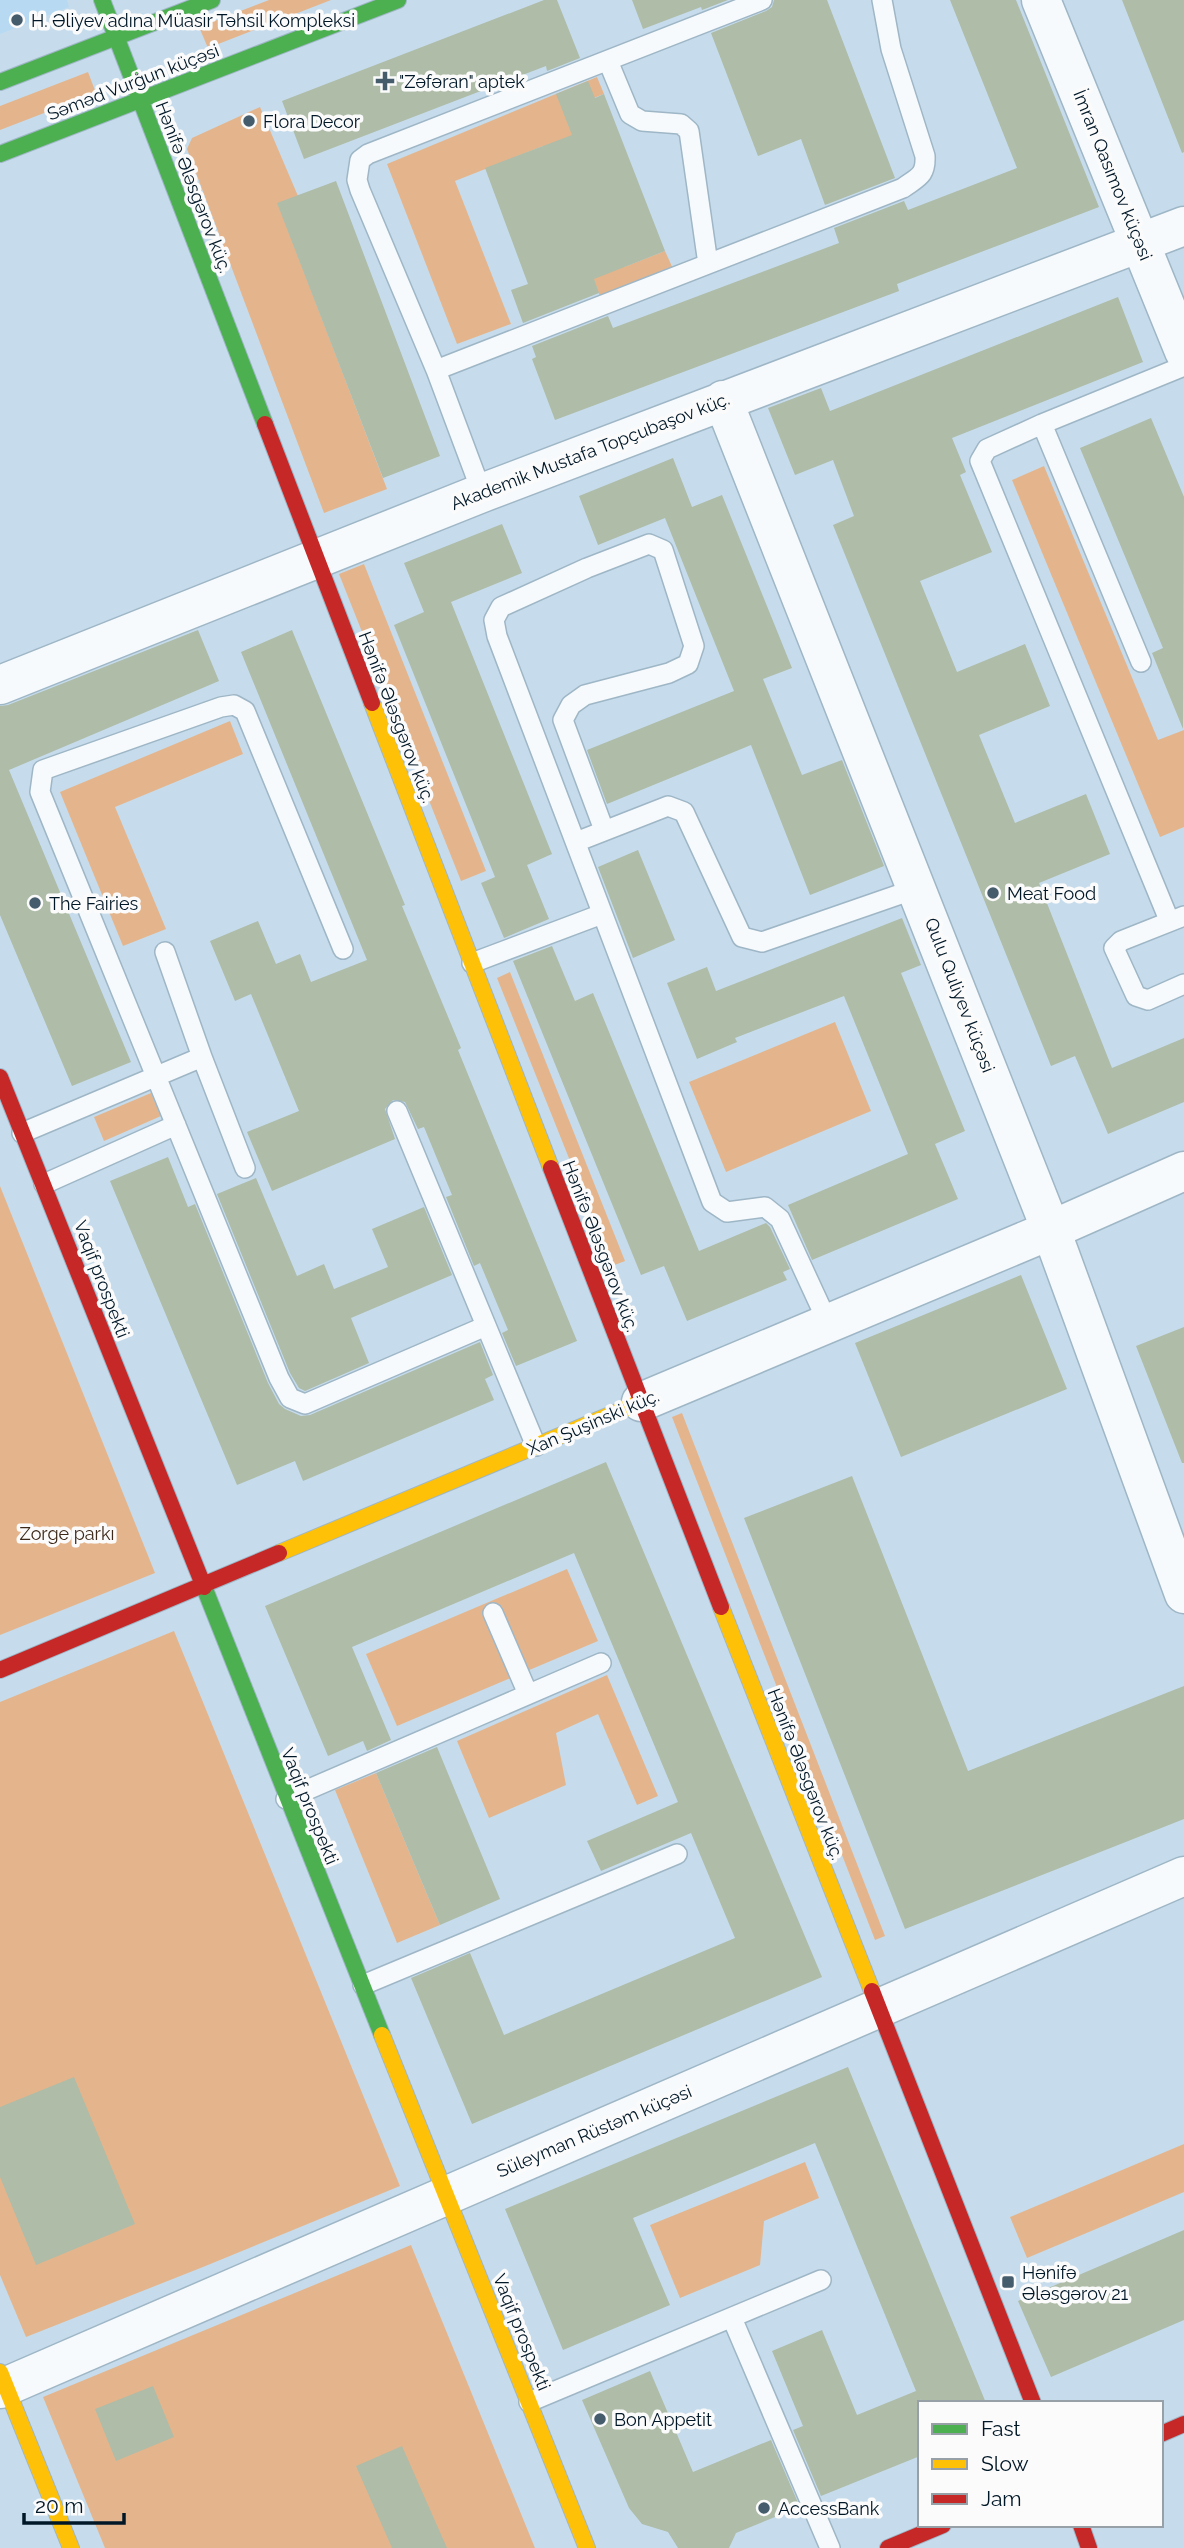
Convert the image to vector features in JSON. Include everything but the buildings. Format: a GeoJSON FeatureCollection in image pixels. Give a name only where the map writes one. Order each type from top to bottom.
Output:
{"type":"FeatureCollection","features":[{"type":"Feature","properties":{"kind":"street"},"geometry":{"type":"LineString","coordinates":[[102,0],[117,37]]}},
{"type":"Feature","properties":{"kind":"street"},"geometry":{"type":"LineString","coordinates":[[0,82],[212,0]]}},
{"type":"Feature","properties":{"kind":"street","name":"Səməd Vurğun küçəsi"},"geometry":{"type":"LineString","coordinates":[[0,154],[398,0]]}},
{"type":"Feature","properties":{"kind":"street","name":"İmran Qasımov küçəsi"},"geometry":{"type":"LineString","coordinates":[[1041,0],[1184,351]]}},
{"type":"Feature","properties":{"kind":"street","name":"Hənifə Ələsgərov küç."},"geometry":{"type":"LineString","coordinates":[[117,37],[640,1402],[1032,2401]]}},
{"type":"Feature","properties":{"kind":"street","name":"Akademik Mustafa Topçubaşov küç."},"geometry":{"type":"LineString","coordinates":[[0,685],[482,493],[1184,226]]}},
{"type":"Feature","properties":{"kind":"street","name":"Qulu Quliyev küçəsi"},"geometry":{"type":"LineString","coordinates":[[723,400],[1051,1230],[1184,1594]]}},
{"type":"Feature","properties":{"kind":"street","name":"Vaqif prospekti"},"geometry":{"type":"LineString","coordinates":[[0,1077],[587,2548]]}},
{"type":"Feature","properties":{"kind":"street","name":"Xan Şuşinski küç."},"geometry":{"type":"LineString","coordinates":[[0,1670],[1051,1230],[1184,1171]]}},
{"type":"Feature","properties":{"kind":"street","name":"Süleyman Rüstəm küçəsi"},"geometry":{"type":"LineString","coordinates":[[2,2382],[1184,1877]]}},
{"type":"Feature","properties":{"kind":"street"},"geometry":{"type":"LineString","coordinates":[[2,2382],[71,2548]]}},
{"type":"Feature","properties":{"kind":"street"},"geometry":{"type":"LineString","coordinates":[[1163,2433],[1184,2424]]}},
{"type":"Feature","properties":{"kind":"street"},"geometry":{"type":"LineString","coordinates":[[888,2548],[938,2527]]}},
{"type":"Feature","properties":{"kind":"street"},"geometry":{"type":"LineString","coordinates":[[1082,2527],[1089,2548]]}},
{"type":"Feature","properties":{"kind":"lane"},"geometry":{"type":"LineString","coordinates":[[482,493],[436,370],[356,180],[360,160],[368,154],[762,0]]}},
{"type":"Feature","properties":{"kind":"lane"},"geometry":{"type":"LineString","coordinates":[[436,370],[903,188],[920,176],[925,167],[925,156],[891,49],[882,0]]}},
{"type":"Feature","properties":{"kind":"lane"},"geometry":{"type":"LineString","coordinates":[[608,61],[630,114],[642,121],[681,124],[689,131],[708,264]]}},
{"type":"Feature","properties":{"kind":"lane"},"geometry":{"type":"LineString","coordinates":[[1184,366],[987,449],[980,461],[1176,918],[1121,941],[1115,948],[1136,996],[1148,1000],[1184,984]]}},
{"type":"Feature","properties":{"kind":"lane"},"geometry":{"type":"LineString","coordinates":[[1042,424],[1141,662]]}},
{"type":"Feature","properties":{"kind":"lane"},"geometry":{"type":"LineString","coordinates":[[604,830],[563,720],[571,705],[585,695],[670,673],[688,664],[694,646],[663,550],[649,544],[587,568],[502,607],[494,620],[497,636],[712,1202],[727,1212],[765,1207],[780,1219],[828,1323]]}},
{"type":"Feature","properties":{"kind":"lane"},"geometry":{"type":"LineString","coordinates":[[343,949],[245,711],[234,705],[220,707],[43,770],[40,792],[279,1378],[290,1398],[305,1404],[486,1326]]}},
{"type":"Feature","properties":{"kind":"lane"},"geometry":{"type":"LineString","coordinates":[[576,842],[668,806],[684,812],[742,937],[762,942],[918,888]]}},
{"type":"Feature","properties":{"kind":"lane"},"geometry":{"type":"LineString","coordinates":[[472,963],[602,914]]}},
{"type":"Feature","properties":{"kind":"lane"},"geometry":{"type":"LineString","coordinates":[[165,952],[202,1057],[246,1168]]}},
{"type":"Feature","properties":{"kind":"lane"},"geometry":{"type":"LineString","coordinates":[[22,1133],[202,1057]]}},
{"type":"Feature","properties":{"kind":"lane"},"geometry":{"type":"LineString","coordinates":[[397,1111],[536,1446]]}},
{"type":"Feature","properties":{"kind":"lane"},"geometry":{"type":"LineString","coordinates":[[44,1184],[176,1125]]}},
{"type":"Feature","properties":{"kind":"lane"},"geometry":{"type":"LineString","coordinates":[[493,1613],[528,1694]]}},
{"type":"Feature","properties":{"kind":"lane"},"geometry":{"type":"LineString","coordinates":[[286,1799],[601,1663]]}},
{"type":"Feature","properties":{"kind":"lane"},"geometry":{"type":"LineString","coordinates":[[363,1985],[677,1854]]}},
{"type":"Feature","properties":{"kind":"lane"},"geometry":{"type":"LineString","coordinates":[[529,2402],[821,2280]]}},
{"type":"Feature","properties":{"kind":"lane"},"geometry":{"type":"LineString","coordinates":[[732,2318],[830,2548]]}},
{"type":"Feature","properties":{"kind":"shaded area","name":"H. Əliyev adına Müasir Təhsil Kompleksi"},"geometry":{"type":"Polygon","coordinates":[[[0,0],[67,0],[69,7],[0,34],[0,0]]]}},
{"type":"Feature","properties":{"kind":"green space"},"geometry":{"type":"Polygon","coordinates":[[[269,0],[331,0],[208,48],[199,27],[269,0]]]}},
{"type":"Feature","properties":{"kind":"green space"},"geometry":{"type":"Polygon","coordinates":[[[88,72],[96,93],[0,130],[0,106],[88,72]]]}},
{"type":"Feature","properties":{"kind":"green space"},"geometry":{"type":"Polygon","coordinates":[[[597,77],[604,94],[563,110],[624,267],[665,251],[674,271],[601,299],[543,146],[455,181],[511,324],[457,344],[387,164],[597,77]]]}},
{"type":"Feature","properties":{"kind":"green space"},"geometry":{"type":"Polygon","coordinates":[[[260,107],[298,196],[278,204],[387,489],[324,513],[187,149],[192,138],[260,107]]]}},
{"type":"Feature","properties":{"kind":"green space"},"geometry":{"type":"Polygon","coordinates":[[[1044,466],[1158,740],[1184,730],[1184,827],[1160,837],[1012,480],[1044,466]]]}},
{"type":"Feature","properties":{"kind":"green space"},"geometry":{"type":"Polygon","coordinates":[[[364,564],[486,871],[461,881],[339,574],[364,564]]]}},
{"type":"Feature","properties":{"kind":"green space"},"geometry":{"type":"Polygon","coordinates":[[[230,721],[243,754],[115,807],[166,929],[123,946],[60,792],[230,721]]]}},
{"type":"Feature","properties":{"kind":"green space"},"geometry":{"type":"Polygon","coordinates":[[[510,972],[625,1261],[612,1266],[497,978],[510,972]]]}},
{"type":"Feature","properties":{"kind":"green space"},"geometry":{"type":"Polygon","coordinates":[[[835,1022],[871,1111],[726,1172],[689,1082],[835,1022]]]}},
{"type":"Feature","properties":{"kind":"green space"},"geometry":{"type":"Polygon","coordinates":[[[151,1093],[161,1116],[104,1141],[94,1117],[151,1093]]]}},
{"type":"Feature","properties":{"kind":"green space","name":"Zorge parkı"},"geometry":{"type":"Polygon","coordinates":[[[0,1186],[155,1573],[0,1635],[0,1186]]]}},
{"type":"Feature","properties":{"kind":"green space"},"geometry":{"type":"Polygon","coordinates":[[[682,1413],[885,1936],[875,1940],[672,1417],[682,1413]]]}},
{"type":"Feature","properties":{"kind":"green space"},"geometry":{"type":"Polygon","coordinates":[[[567,1569],[598,1641],[397,1726],[366,1654],[567,1569]]]}},
{"type":"Feature","properties":{"kind":"green space"},"geometry":{"type":"Polygon","coordinates":[[[174,1631],[400,2186],[26,2337],[0,2275],[0,1702],[174,1631]]]}},
{"type":"Feature","properties":{"kind":"green space"},"geometry":{"type":"Polygon","coordinates":[[[607,1675],[658,1796],[637,1805],[598,1714],[556,1733],[566,1785],[489,1818],[457,1741],[607,1675]]]}},
{"type":"Feature","properties":{"kind":"green space"},"geometry":{"type":"Polygon","coordinates":[[[376,1773],[440,1925],[397,1943],[335,1790],[376,1773]]]}},
{"type":"Feature","properties":{"kind":"green space"},"geometry":{"type":"Polygon","coordinates":[[[1184,2144],[1184,2192],[1027,2258],[1010,2217],[1184,2144]]]}},
{"type":"Feature","properties":{"kind":"green space"},"geometry":{"type":"Polygon","coordinates":[[[805,2162],[819,2198],[764,2221],[760,2265],[680,2298],[650,2225],[805,2162]]]}},
{"type":"Feature","properties":{"kind":"green space"},"geometry":{"type":"Polygon","coordinates":[[[411,2245],[535,2548],[105,2548],[43,2397],[411,2245]]]}},
{"type":"Feature","properties":{"kind":"traffic: fast"},"geometry":{"type":"LineString","coordinates":[[102,0],[265,424]]}},
{"type":"Feature","properties":{"kind":"traffic: fast"},"geometry":{"type":"LineString","coordinates":[[0,82],[212,0]]}},
{"type":"Feature","properties":{"kind":"traffic: fast"},"geometry":{"type":"LineString","coordinates":[[0,154],[398,0]]}},
{"type":"Feature","properties":{"kind":"traffic: fast"},"geometry":{"type":"LineString","coordinates":[[204,1587],[382,2035]]}},
{"type":"Feature","properties":{"kind":"traffic: slow"},"geometry":{"type":"LineString","coordinates":[[372,703],[551,1168]]}},
{"type":"Feature","properties":{"kind":"traffic: slow"},"geometry":{"type":"LineString","coordinates":[[279,1553],[641,1402]]}},
{"type":"Feature","properties":{"kind":"traffic: slow"},"geometry":{"type":"LineString","coordinates":[[721,1607],[872,1991]]}},
{"type":"Feature","properties":{"kind":"traffic: slow"},"geometry":{"type":"LineString","coordinates":[[382,2035],[587,2548]]}},
{"type":"Feature","properties":{"kind":"traffic: slow"},"geometry":{"type":"LineString","coordinates":[[0,2372],[71,2548]]}},
{"type":"Feature","properties":{"kind":"traffic: jam"},"geometry":{"type":"LineString","coordinates":[[265,424],[372,703]]}},
{"type":"Feature","properties":{"kind":"traffic: jam"},"geometry":{"type":"LineString","coordinates":[[0,1077],[204,1587]]}},
{"type":"Feature","properties":{"kind":"traffic: jam"},"geometry":{"type":"LineString","coordinates":[[551,1168],[721,1607]]}},
{"type":"Feature","properties":{"kind":"traffic: jam"},"geometry":{"type":"LineString","coordinates":[[0,1670],[279,1553]]}},
{"type":"Feature","properties":{"kind":"traffic: jam"},"geometry":{"type":"LineString","coordinates":[[872,1991],[1032,2401]]}},
{"type":"Feature","properties":{"kind":"traffic: jam"},"geometry":{"type":"LineString","coordinates":[[1163,2433],[1184,2424]]}},
{"type":"Feature","properties":{"kind":"traffic: jam"},"geometry":{"type":"LineString","coordinates":[[888,2548],[938,2527]]}},
{"type":"Feature","properties":{"kind":"traffic: jam"},"geometry":{"type":"LineString","coordinates":[[1082,2527],[1089,2548]]}},
{"type":"Feature","properties":{"kind":"place","name":"H. Əliyev adına Müasir Təhsil Kompleksi"},"geometry":{"type":"Point","coordinates":[17,20]}},
{"type":"Feature","properties":{"kind":"place","name":"\"Zəfəran\" aptek"},"geometry":{"type":"Point","coordinates":[385,81]}},
{"type":"Feature","properties":{"kind":"place","name":"Flora Decor"},"geometry":{"type":"Point","coordinates":[249,121]}},
{"type":"Feature","properties":{"kind":"place","name":"Meat Food"},"geometry":{"type":"Point","coordinates":[993,893]}},
{"type":"Feature","properties":{"kind":"place","name":"The Fairies"},"geometry":{"type":"Point","coordinates":[35,903]}},
{"type":"Feature","properties":{"kind":"place","name":"Hənifə Ələsgərov 21"},"geometry":{"type":"Point","coordinates":[1008,2282]}},
{"type":"Feature","properties":{"kind":"place","name":"Bon Appetit"},"geometry":{"type":"Point","coordinates":[600,2419]}},
{"type":"Feature","properties":{"kind":"place","name":"AccessBank"},"geometry":{"type":"Point","coordinates":[764,2508]}}]}
